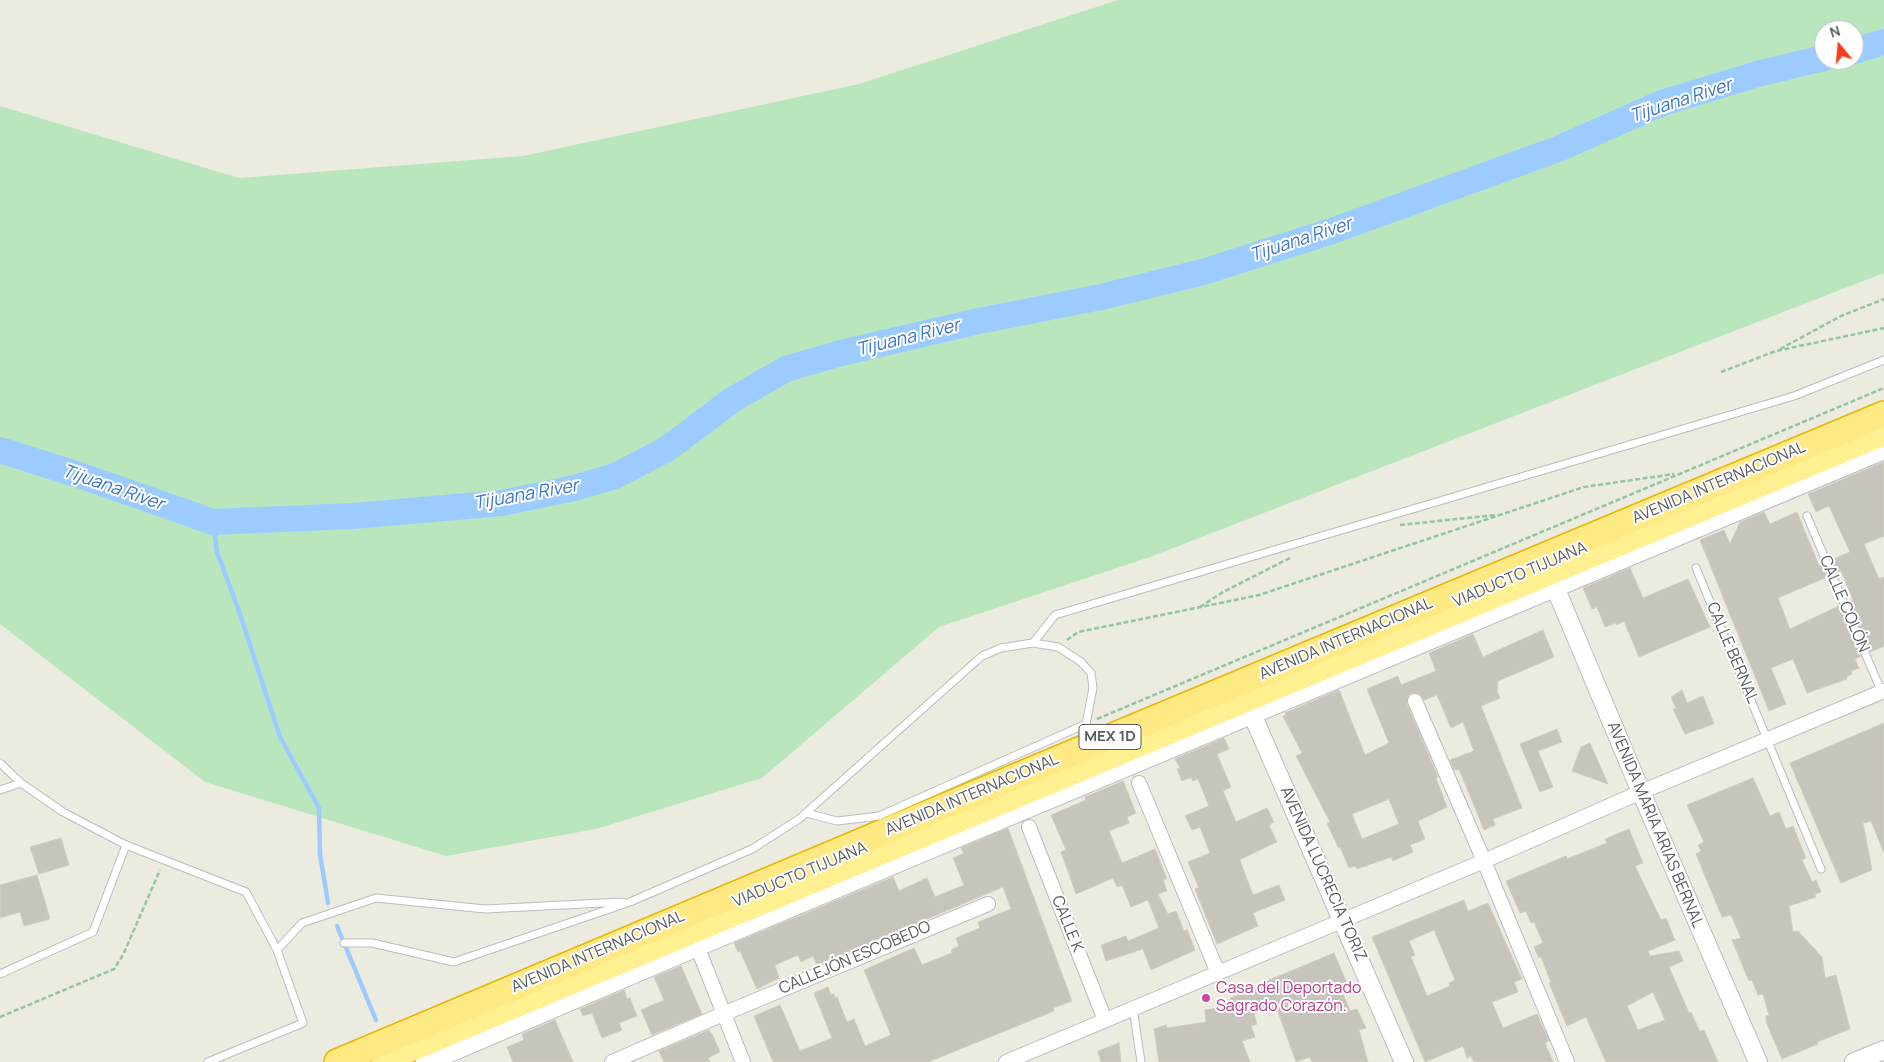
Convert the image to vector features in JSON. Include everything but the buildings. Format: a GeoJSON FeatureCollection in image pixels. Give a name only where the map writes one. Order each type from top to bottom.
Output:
{"type":"FeatureCollection","features":[{"type":"Feature","properties":{"kind":"highway","name":"AVENIDA INTERNACIONAL"},"geometry":{"type":"LineString","coordinates":[[337,1062],[1884,414]]}},
{"type":"Feature","properties":{"kind":"highway","name":"VIADUCTO TIJUANA"},"geometry":{"type":"LineString","coordinates":[[352,1062],[1884,422]]}},
{"type":"Feature","properties":{"kind":"highway","name":"VIADUCTO TIJUANA"},"geometry":{"type":"LineString","coordinates":[[369,1062],[1884,430]]}},
{"type":"Feature","properties":{"kind":"highway","name":"AVENIDA INTERNACIONAL"},"geometry":{"type":"LineString","coordinates":[[383,1062],[1884,434]]}},
{"type":"Feature","properties":{"kind":"main road","name":"AVENIDA INTERNACIONAL"},"geometry":{"type":"LineString","coordinates":[[426,1062],[697,946],[1884,449]]}},
{"type":"Feature","properties":{"kind":"street","name":"AVENIDA MARIA ARIAS BERNAL"},"geometry":{"type":"LineString","coordinates":[[1554,587],[1640,792],[1758,1062]]}},
{"type":"Feature","properties":{"kind":"street"},"geometry":{"type":"LineString","coordinates":[[1006,1062],[1484,861],[1640,792],[1883,694]]}},
{"type":"Feature","properties":{"kind":"street"},"geometry":{"type":"LineString","coordinates":[[1415,701],[1484,861],[1567,1062]]}},
{"type":"Feature","properties":{"kind":"street","name":"AVENIDA LUCRECIA TORIZ"},"geometry":{"type":"LineString","coordinates":[[1252,714],[1404,1062]]}},
{"type":"Feature","properties":{"kind":"street"},"geometry":{"type":"LineString","coordinates":[[1139,783],[1218,973]]}},
{"type":"Feature","properties":{"kind":"street","name":"CALLE K"},"geometry":{"type":"LineString","coordinates":[[1029,827],[1105,1020]]}},
{"type":"Feature","properties":{"kind":"street","name":"CALLEJÓN ESCOBEDO"},"geometry":{"type":"LineString","coordinates":[[612,1062],[988,904]]}},
{"type":"Feature","properties":{"kind":"street"},"geometry":{"type":"LineString","coordinates":[[697,946],[743,1062]]}},
{"type":"Feature","properties":{"kind":"street"},"geometry":{"type":"LineString","coordinates":[[1854,1062],[1884,1050]]}},
{"type":"Feature","properties":{"kind":"lane"},"geometry":{"type":"LineString","coordinates":[[1033,643],[1055,615],[1794,396],[1884,360]]}},
{"type":"Feature","properties":{"kind":"lane","name":"CALLE COLÓN"},"geometry":{"type":"LineString","coordinates":[[1807,516],[1883,694]]}},
{"type":"Feature","properties":{"kind":"lane","name":"CALLE BERNAL"},"geometry":{"type":"LineString","coordinates":[[1696,568],[1821,869]]}},
{"type":"Feature","properties":{"kind":"lane"},"geometry":{"type":"LineString","coordinates":[[344,943],[372,943],[454,962],[630,902],[752,849],[806,813],[982,656],[1001,648],[1033,643],[1058,647],[1080,662],[1091,673],[1094,688],[1086,724],[879,816],[837,821],[806,813]]}},
{"type":"Feature","properties":{"kind":"lane"},"geometry":{"type":"LineString","coordinates":[[0,764],[21,783],[63,812],[126,845],[246,892],[277,950],[303,1023],[208,1062]]}},
{"type":"Feature","properties":{"kind":"lane"},"geometry":{"type":"LineString","coordinates":[[0,790],[21,783]]}},
{"type":"Feature","properties":{"kind":"lane"},"geometry":{"type":"LineString","coordinates":[[0,974],[93,932],[126,845]]}},
{"type":"Feature","properties":{"kind":"lane"},"geometry":{"type":"LineString","coordinates":[[277,950],[302,923],[376,898],[485,909],[630,902]]}},
{"type":"Feature","properties":{"kind":"lane"},"geometry":{"type":"LineString","coordinates":[[1133,1008],[1141,1062]]}},
{"type":"Feature","properties":{"kind":"path"},"geometry":{"type":"LineString","coordinates":[[1721,372],[1776,351],[1841,316],[1884,299]]}},
{"type":"Feature","properties":{"kind":"path"},"geometry":{"type":"LineString","coordinates":[[1776,351],[1884,328]]}},
{"type":"Feature","properties":{"kind":"path"},"geometry":{"type":"LineString","coordinates":[[1086,724],[1884,388]]}},
{"type":"Feature","properties":{"kind":"path"},"geometry":{"type":"LineString","coordinates":[[1058,647],[1078,632],[1260,596],[1584,487],[1679,474]]}},
{"type":"Feature","properties":{"kind":"path"},"geometry":{"type":"LineString","coordinates":[[1393,526],[1450,518],[1500,514]]}},
{"type":"Feature","properties":{"kind":"path"},"geometry":{"type":"LineString","coordinates":[[1199,608],[1222,592],[1297,554]]}},
{"type":"Feature","properties":{"kind":"path"},"geometry":{"type":"LineString","coordinates":[[0,1017],[114,969],[123,955],[164,860]]}},
{"type":"Feature","properties":{"kind":"green space"},"geometry":{"type":"Polygon","coordinates":[[[1118,0],[1884,0],[1884,273],[1150,557],[939,627],[762,778],[596,829],[446,856],[205,782],[0,624],[0,106],[239,178],[523,156],[859,84],[1118,0]]]}},
{"type":"Feature","properties":{"kind":"waterway","name":"Tijuana River"},"geometry":{"type":"LineString","coordinates":[[1864,48],[1884,42]]}},
{"type":"Feature","properties":{"kind":"waterway","name":"Tijuana River"},"geometry":{"type":"LineString","coordinates":[[0,450],[82,476],[213,522],[353,516],[502,503],[574,488],[615,476],[667,449],[732,400],[786,369],[841,353],[974,322],[1101,297],[1203,272],[1332,231],[1558,149],[1662,103],[1761,73],[1814,60]]}},
{"type":"Feature","properties":{"kind":"waterway"},"geometry":{"type":"LineString","coordinates":[[213,522],[217,552],[239,611],[280,737],[319,808],[320,854],[328,903]]}},
{"type":"Feature","properties":{"kind":"waterway"},"geometry":{"type":"LineString","coordinates":[[337,926],[376,1020]]}},
{"type":"Feature","properties":{"kind":"place","name":"Casa del Deportado Sagrado Corazón."},"geometry":{"type":"Point","coordinates":[1206,998]}}]}
